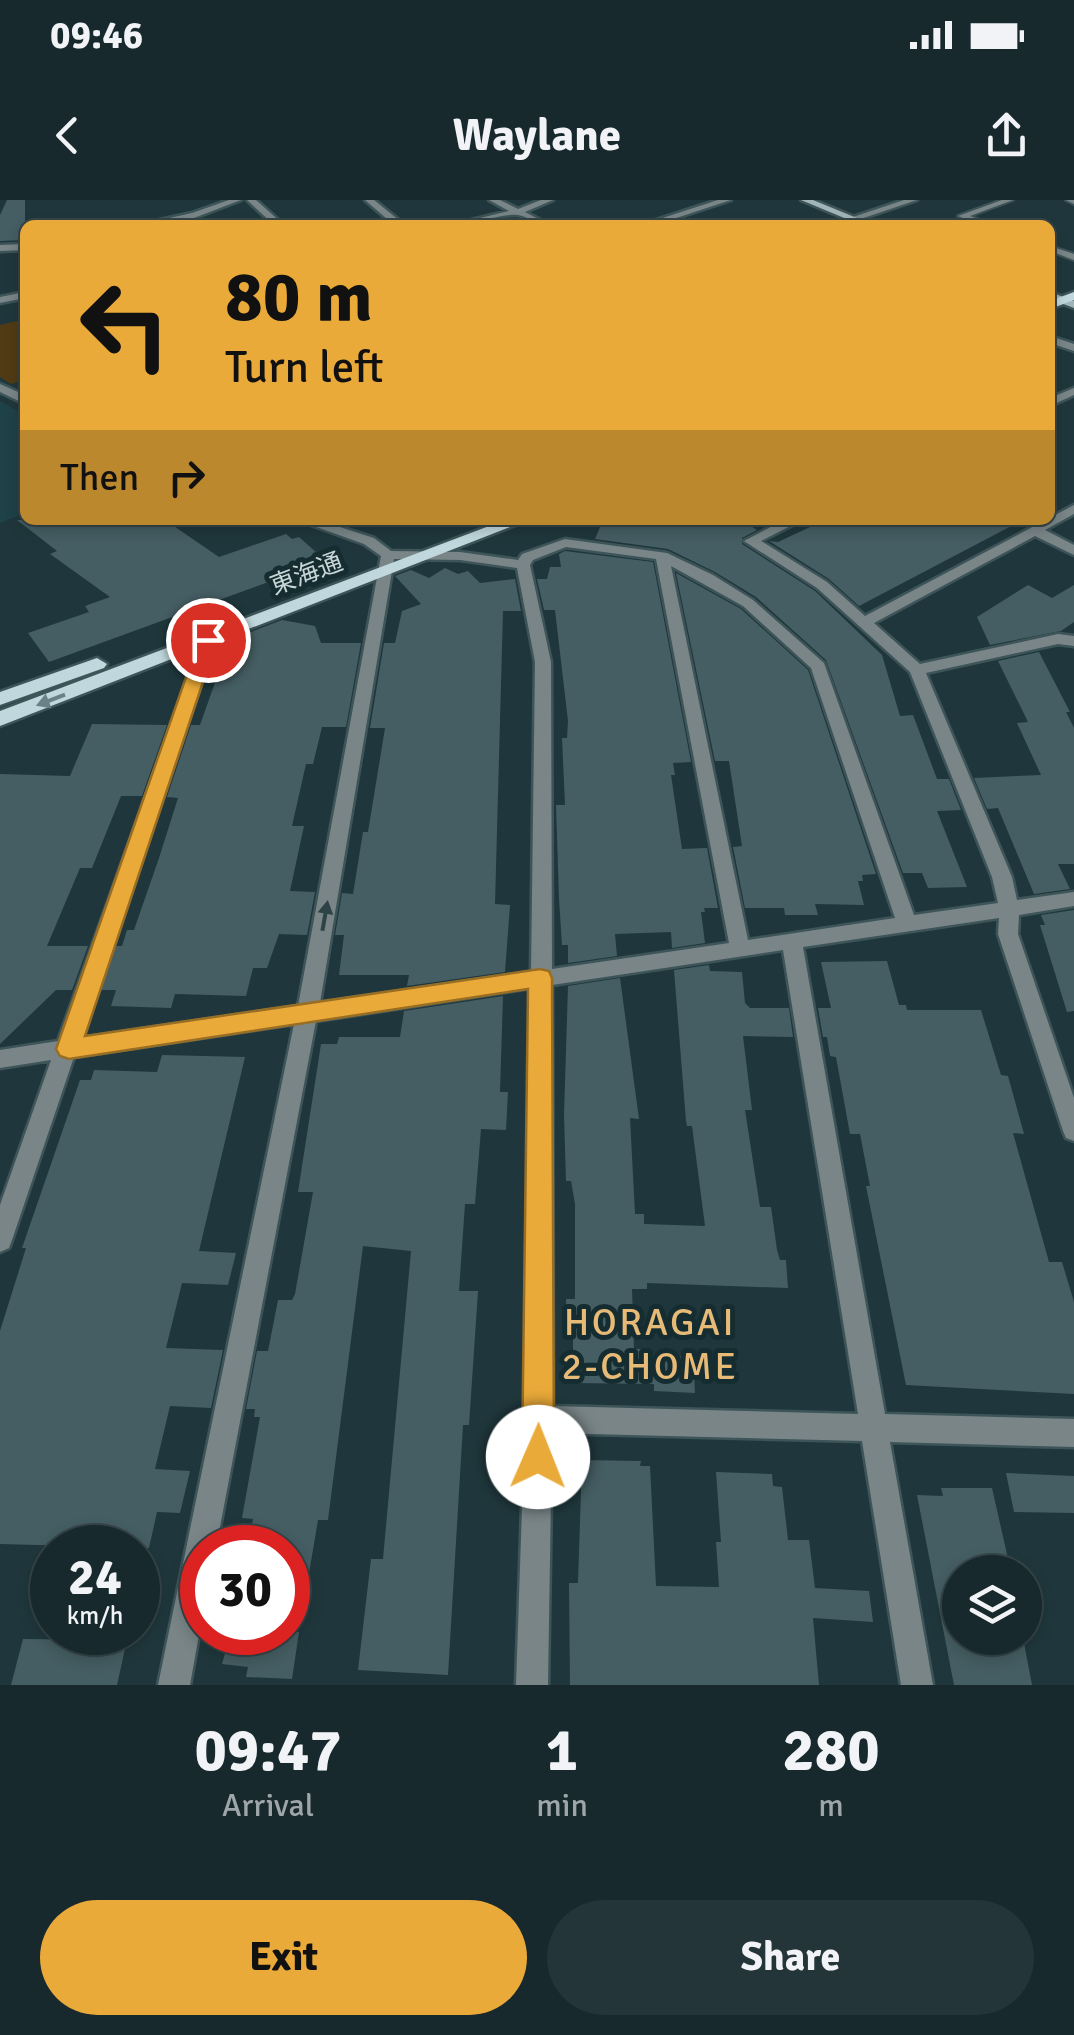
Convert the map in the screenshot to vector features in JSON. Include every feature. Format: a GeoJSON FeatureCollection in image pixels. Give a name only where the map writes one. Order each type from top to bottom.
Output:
{"type":"FeatureCollection","features":[{"type":"Feature","properties":{"kind":"main road","name":"東海通"},"geometry":{"type":"LineString","coordinates":[[0,719],[208,640],[469,525]]}},
{"type":"Feature","properties":{"kind":"main road","name":"東海通"},"geometry":{"type":"LineString","coordinates":[[0,699],[386,563],[431,554],[507,525]]}},
{"type":"Feature","properties":{"kind":"street"},"geometry":{"type":"LineString","coordinates":[[173,220],[238,200]]}},
{"type":"Feature","properties":{"kind":"street"},"geometry":{"type":"LineString","coordinates":[[252,200],[273,220]]}},
{"type":"Feature","properties":{"kind":"street"},"geometry":{"type":"LineString","coordinates":[[369,200],[394,220]]}},
{"type":"Feature","properties":{"kind":"street"},"geometry":{"type":"LineString","coordinates":[[493,200],[535,220]]}},
{"type":"Feature","properties":{"kind":"street"},"geometry":{"type":"LineString","coordinates":[[480,220],[548,200]]}},
{"type":"Feature","properties":{"kind":"street"},"geometry":{"type":"LineString","coordinates":[[662,220],[728,200]]}},
{"type":"Feature","properties":{"kind":"street"},"geometry":{"type":"LineString","coordinates":[[806,200],[854,219]]}},
{"type":"Feature","properties":{"kind":"street"},"geometry":{"type":"LineString","coordinates":[[851,220],[913,200]]}},
{"type":"Feature","properties":{"kind":"street"},"geometry":{"type":"LineString","coordinates":[[174,1685],[307,1012],[386,563],[369,541],[319,525]]}},
{"type":"Feature","properties":{"kind":"street"},"geometry":{"type":"LineString","coordinates":[[784,525],[751,540],[822,586],[917,670],[1002,876],[1008,934],[1074,1130]]}},
{"type":"Feature","properties":{"kind":"street"},"geometry":{"type":"LineString","coordinates":[[864,622],[1044,525]]}},
{"type":"Feature","properties":{"kind":"street"},"geometry":{"type":"LineString","coordinates":[[1034,530],[1074,551]]}},
{"type":"Feature","properties":{"kind":"street"},"geometry":{"type":"LineString","coordinates":[[532,1685],[539,1419],[543,662],[523,565],[527,557],[565,543],[662,556],[748,603],[818,666],[907,924]]}},
{"type":"Feature","properties":{"kind":"street"},"geometry":{"type":"LineString","coordinates":[[431,554],[523,565]]}},
{"type":"Feature","properties":{"kind":"street"},"geometry":{"type":"LineString","coordinates":[[662,556],[740,949]]}},
{"type":"Feature","properties":{"kind":"street"},"geometry":{"type":"LineString","coordinates":[[917,670],[1058,639],[1074,641]]}},
{"type":"Feature","properties":{"kind":"street"},"geometry":{"type":"LineString","coordinates":[[0,1240],[208,640]]}},
{"type":"Feature","properties":{"kind":"street"},"geometry":{"type":"LineString","coordinates":[[0,1059],[1074,898]]}},
{"type":"Feature","properties":{"kind":"street"},"geometry":{"type":"LineString","coordinates":[[792,940],[917,1685]]}},
{"type":"Feature","properties":{"kind":"street"},"geometry":{"type":"LineString","coordinates":[[539,1419],[1074,1433]]}},
{"type":"Feature","properties":{"kind":"lane"},"geometry":{"type":"LineString","coordinates":[[974,220],[962,216],[1009,200]]}},
{"type":"Feature","properties":{"kind":"shaded area"},"geometry":{"type":"Polygon","coordinates":[[[20,320],[20,381],[11,384],[0,377],[0,325],[20,320]]]}},
{"type":"Feature","properties":{"kind":"shaded area"},"geometry":{"type":"Polygon","coordinates":[[[0,401],[20,412],[20,515],[0,523],[0,401]]]}},
{"type":"Feature","properties":{"kind":"building"},"geometry":{"type":"Polygon","coordinates":[[[7,200],[25,200],[20,240],[0,241],[0,215],[7,200]]]}},
{"type":"Feature","properties":{"kind":"building"},"geometry":{"type":"Polygon","coordinates":[[[23,525],[172,525],[219,557],[286,534],[292,539],[299,537],[326,561],[49,662],[28,633],[89,612],[85,606],[110,597],[50,554],[57,551],[23,525]]]}},
{"type":"Feature","properties":{"kind":"building"},"geometry":{"type":"Polygon","coordinates":[[[601,525],[749,525],[757,530],[742,538],[742,544],[815,591],[882,655],[900,716],[913,715],[937,779],[949,779],[961,810],[937,811],[967,887],[928,888],[922,873],[903,873],[826,660],[756,597],[715,572],[668,549],[595,539],[601,525]]]}},
{"type":"Feature","properties":{"kind":"building"},"geometry":{"type":"Polygon","coordinates":[[[814,525],[1013,525],[859,606],[829,579],[769,541],[778,542],[814,525]]]}},
{"type":"Feature","properties":{"kind":"building"},"geometry":{"type":"Polygon","coordinates":[[[565,551],[653,562],[691,762],[673,763],[675,775],[671,775],[682,849],[707,848],[718,908],[704,908],[705,912],[701,912],[705,943],[672,948],[671,932],[615,934],[617,956],[568,963],[568,945],[562,945],[556,805],[565,805],[562,738],[567,738],[568,721],[555,610],[544,610],[537,579],[547,579],[550,567],[561,567],[559,554],[565,551]]]}},
{"type":"Feature","properties":{"kind":"building"},"geometry":{"type":"Polygon","coordinates":[[[445,568],[458,574],[468,571],[480,583],[515,579],[521,611],[503,611],[495,904],[510,905],[505,972],[407,986],[409,975],[339,975],[344,935],[335,935],[342,893],[353,894],[385,728],[370,728],[384,643],[395,643],[402,611],[421,604],[395,576],[411,570],[429,578],[445,568]]]}},
{"type":"Feature","properties":{"kind":"building"},"geometry":{"type":"Polygon","coordinates":[[[676,573],[741,609],[808,670],[876,874],[862,875],[863,881],[858,881],[864,905],[815,904],[818,915],[785,915],[784,908],[745,908],[733,847],[742,846],[729,761],[715,761],[676,573]]]}},
{"type":"Feature","properties":{"kind":"building"},"geometry":{"type":"Polygon","coordinates":[[[1028,585],[1052,598],[1074,585],[1074,622],[1061,631],[990,645],[977,617],[1028,585]]]}},
{"type":"Feature","properties":{"kind":"building"},"geometry":{"type":"Polygon","coordinates":[[[282,620],[315,626],[321,643],[361,643],[346,727],[322,727],[313,764],[306,764],[292,826],[304,826],[290,891],[315,892],[307,935],[279,934],[267,968],[253,968],[246,996],[175,994],[171,1008],[111,1006],[116,990],[101,990],[116,946],[122,946],[127,930],[134,930],[159,858],[178,798],[167,797],[191,725],[200,725],[230,640],[282,620]]]}},
{"type":"Feature","properties":{"kind":"building"},"geometry":{"type":"Polygon","coordinates":[[[1039,652],[1070,712],[1066,712],[1074,728],[1074,864],[1058,864],[1070,889],[1034,894],[998,808],[987,809],[974,778],[1041,775],[1017,723],[1028,722],[998,661],[1039,652]]]}},
{"type":"Feature","properties":{"kind":"building"},"geometry":{"type":"Polygon","coordinates":[[[92,724],[167,725],[142,796],[121,796],[92,868],[80,868],[47,946],[88,946],[72,990],[56,990],[0,1044],[0,774],[70,776],[92,724]]]}},
{"type":"Feature","properties":{"kind":"building"},"geometry":{"type":"Polygon","coordinates":[[[1074,910],[1074,1011],[1067,1012],[1040,925],[1045,925],[1041,915],[1074,910]]]}},
{"type":"Feature","properties":{"kind":"building"},"geometry":{"type":"Polygon","coordinates":[[[887,961],[899,1005],[906,1005],[907,1010],[981,1010],[1001,1075],[1008,1076],[1024,1134],[1013,1133],[1049,1262],[1062,1262],[1074,1302],[1074,1394],[906,1385],[866,1186],[870,1186],[860,1134],[850,1134],[836,1057],[830,1056],[827,1037],[823,1037],[818,1008],[831,1008],[821,962],[887,961]]]}},
{"type":"Feature","properties":{"kind":"building"},"geometry":{"type":"Polygon","coordinates":[[[709,965],[710,971],[742,972],[745,1003],[750,1008],[789,1008],[793,1037],[743,1036],[752,1110],[745,1110],[760,1207],[771,1207],[777,1250],[780,1260],[786,1260],[788,1288],[647,1283],[647,1289],[632,1289],[634,1349],[641,1349],[642,1354],[693,1357],[695,1393],[654,1391],[654,1384],[573,1383],[573,1330],[567,1330],[566,1299],[575,1299],[575,1204],[571,1181],[566,1181],[564,1115],[568,986],[620,978],[639,1119],[630,1118],[635,1214],[644,1214],[644,1224],[705,1226],[692,1126],[687,1126],[686,1121],[674,970],[709,965]]]}},
{"type":"Feature","properties":{"kind":"building"},"geometry":{"type":"Polygon","coordinates":[[[503,996],[500,1092],[508,1092],[506,1130],[481,1129],[475,1204],[465,1204],[459,1291],[478,1291],[469,1425],[463,1425],[448,1675],[358,1670],[371,1559],[383,1559],[411,1251],[363,1246],[328,1520],[318,1520],[310,1567],[310,1525],[252,1525],[253,1519],[242,1518],[260,1417],[254,1417],[255,1409],[246,1409],[257,1351],[268,1351],[278,1300],[292,1300],[295,1294],[313,1192],[298,1192],[321,1044],[337,1044],[339,1037],[400,1037],[404,1011],[503,996]]]}},
{"type":"Feature","properties":{"kind":"building"},"geometry":{"type":"Polygon","coordinates":[[[162,1055],[245,1057],[199,1251],[236,1253],[228,1285],[182,1283],[166,1348],[223,1350],[211,1408],[170,1406],[155,1469],[190,1471],[180,1513],[157,1512],[154,1525],[30,1525],[30,1545],[0,1544],[0,1331],[26,1248],[22,1248],[80,1080],[91,1080],[94,1070],[157,1072],[162,1055]]]}},
{"type":"Feature","properties":{"kind":"building"},"geometry":{"type":"Polygon","coordinates":[[[582,1460],[641,1461],[640,1466],[650,1466],[656,1586],[719,1587],[716,1542],[721,1542],[716,1472],[772,1474],[773,1486],[782,1487],[788,1540],[809,1540],[815,1588],[869,1591],[873,1622],[813,1618],[819,1685],[570,1685],[569,1583],[578,1583],[582,1460]]]}},
{"type":"Feature","properties":{"kind":"building"},"geometry":{"type":"Polygon","coordinates":[[[1006,1473],[1074,1476],[1074,1513],[1014,1512],[1006,1473]]]}},
{"type":"Feature","properties":{"kind":"building"},"geometry":{"type":"Polygon","coordinates":[[[941,1488],[992,1488],[1007,1555],[942,1555],[942,1623],[917,1495],[943,1496],[941,1488]]]}},
{"type":"Feature","properties":{"kind":"building"},"geometry":{"type":"Polygon","coordinates":[[[23,1639],[30,1639],[30,1655],[124,1655],[117,1685],[11,1685],[23,1639]]]}},
{"type":"Feature","properties":{"kind":"building"},"geometry":{"type":"Polygon","coordinates":[[[225,1655],[296,1655],[292,1679],[246,1677],[248,1667],[222,1664],[225,1655]]]}},
{"type":"Feature","properties":{"kind":"building"},"geometry":{"type":"Polygon","coordinates":[[[948,1655],[1026,1655],[1032,1685],[954,1685],[948,1655]]]}},
{"type":"Feature","properties":{"kind":"district","name":"HORAGAI 2-CHOME"},"geometry":{"type":"Point","coordinates":[650,1344]}},
{"type":"Feature","properties":{"kind":"route"},"geometry":{"type":"LineString","coordinates":[[208,640],[69,1049],[540,978],[538,1457]]}}]}
